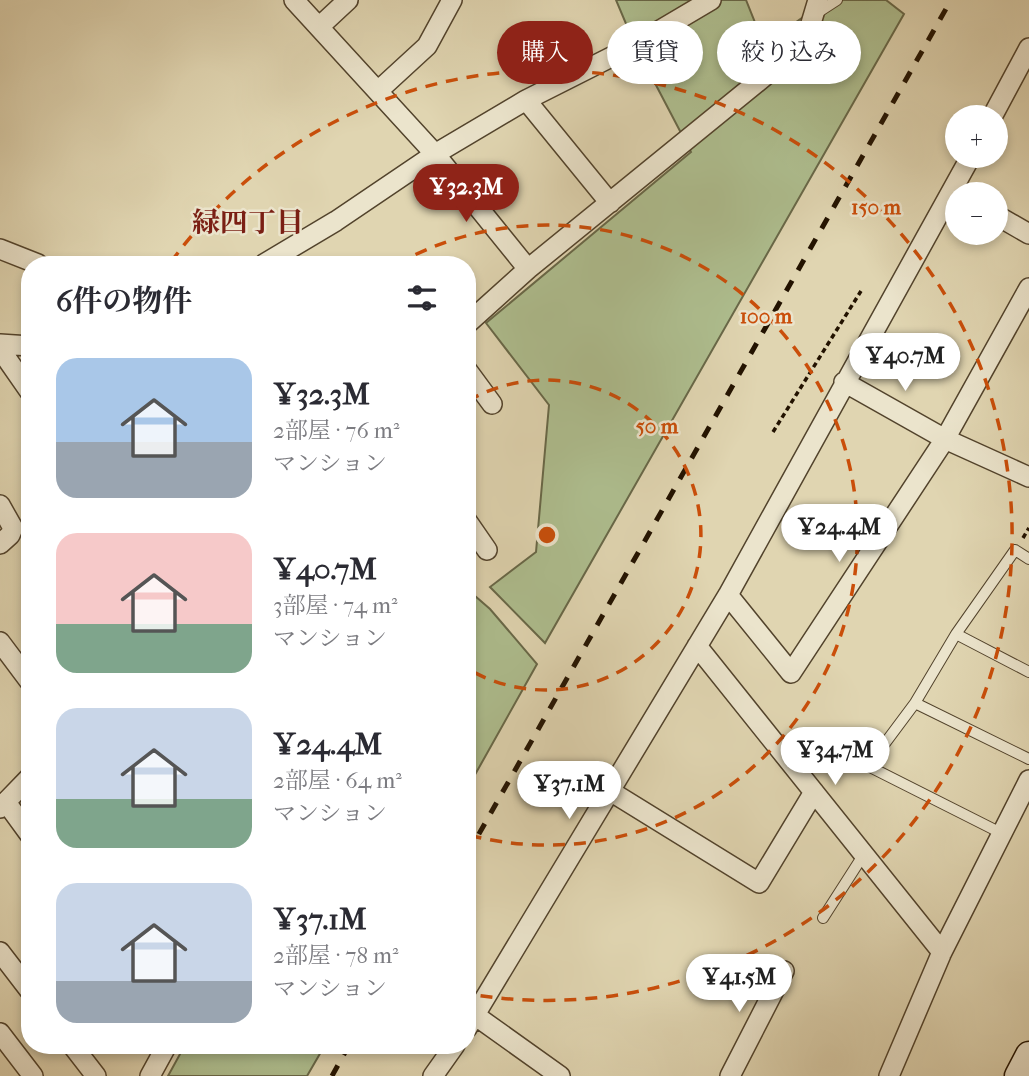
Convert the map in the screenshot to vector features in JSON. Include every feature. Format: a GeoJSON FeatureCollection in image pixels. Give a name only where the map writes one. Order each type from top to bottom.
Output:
{"type":"FeatureCollection","features":[{"type":"Feature","properties":{"kind":"street"},"geometry":{"type":"LineString","coordinates":[[294,0],[435,154],[528,270]]}},
{"type":"Feature","properties":{"kind":"street"},"geometry":{"type":"LineString","coordinates":[[319,26],[348,0]]}},
{"type":"Feature","properties":{"kind":"street"},"geometry":{"type":"LineString","coordinates":[[377,91],[427,46],[452,0]]}},
{"type":"Feature","properties":{"kind":"street"},"geometry":{"type":"LineString","coordinates":[[277,256],[336,221],[435,154],[526,100],[635,45],[711,0]]}},
{"type":"Feature","properties":{"kind":"street"},"geometry":{"type":"LineString","coordinates":[[476,316],[528,270],[765,76],[809,30],[816,8]]}},
{"type":"Feature","properties":{"kind":"street"},"geometry":{"type":"LineString","coordinates":[[998,105],[1029,48]]}},
{"type":"Feature","properties":{"kind":"street"},"geometry":{"type":"LineString","coordinates":[[526,100],[610,203]]}},
{"type":"Feature","properties":{"kind":"street"},"geometry":{"type":"LineString","coordinates":[[476,1014],[727,595],[844,382],[945,211]]}},
{"type":"Feature","properties":{"kind":"street"},"geometry":{"type":"LineString","coordinates":[[1008,222],[1029,234]]}},
{"type":"Feature","properties":{"kind":"street"},"geometry":{"type":"LineString","coordinates":[[0,249],[21,257]]}},
{"type":"Feature","properties":{"kind":"street"},"geometry":{"type":"LineString","coordinates":[[727,595],[791,673],[945,439],[1029,288]]}},
{"type":"Feature","properties":{"kind":"street"},"geometry":{"type":"LineString","coordinates":[[0,346],[21,346]]}},
{"type":"Feature","properties":{"kind":"street"},"geometry":{"type":"LineString","coordinates":[[0,346],[21,378]]}},
{"type":"Feature","properties":{"kind":"street"},"geometry":{"type":"LineString","coordinates":[[476,382],[492,404]]}},
{"type":"Feature","properties":{"kind":"street"},"geometry":{"type":"LineString","coordinates":[[844,382],[945,439],[1029,477]]}},
{"type":"Feature","properties":{"kind":"street"},"geometry":{"type":"LineString","coordinates":[[0,505],[13,528],[0,544]]}},
{"type":"Feature","properties":{"kind":"street"},"geometry":{"type":"LineString","coordinates":[[476,534],[487,550]]}},
{"type":"Feature","properties":{"kind":"street"},"geometry":{"type":"LineString","coordinates":[[0,642],[6,664],[21,675]]}},
{"type":"Feature","properties":{"kind":"street"},"geometry":{"type":"LineString","coordinates":[[697,646],[942,952]]}},
{"type":"Feature","properties":{"kind":"street"},"geometry":{"type":"LineString","coordinates":[[889,1076],[942,952],[1029,780]]}},
{"type":"Feature","properties":{"kind":"street"},"geometry":{"type":"LineString","coordinates":[[21,786],[3,805],[21,825]]}},
{"type":"Feature","properties":{"kind":"street"},"geometry":{"type":"LineString","coordinates":[[610,791],[759,883],[814,792]]}},
{"type":"Feature","properties":{"kind":"street"},"geometry":{"type":"LineString","coordinates":[[0,953],[21,980]]}},
{"type":"Feature","properties":{"kind":"street"},"geometry":{"type":"LineString","coordinates":[[730,1076],[784,971]]}},
{"type":"Feature","properties":{"kind":"street"},"geometry":{"type":"LineString","coordinates":[[476,1025],[560,1076]]}},
{"type":"Feature","properties":{"kind":"street"},"geometry":{"type":"LineString","coordinates":[[0,1033],[33,1076]]}},
{"type":"Feature","properties":{"kind":"street"},"geometry":{"type":"LineString","coordinates":[[79,1054],[96,1076]]}},
{"type":"Feature","properties":{"kind":"street"},"geometry":{"type":"LineString","coordinates":[[150,1076],[162,1054]]}},
{"type":"Feature","properties":{"kind":"street"},"geometry":{"type":"LineString","coordinates":[[433,1076],[449,1054]]}},
{"type":"Feature","properties":{"kind":"lane"},"geometry":{"type":"LineString","coordinates":[[816,8],[837,0]]}},
{"type":"Feature","properties":{"kind":"lane"},"geometry":{"type":"LineString","coordinates":[[1000,833],[868,766],[915,703],[956,634],[1015,550],[1029,559]]}},
{"type":"Feature","properties":{"kind":"lane"},"geometry":{"type":"LineString","coordinates":[[956,634],[1029,672]]}},
{"type":"Feature","properties":{"kind":"lane"},"geometry":{"type":"LineString","coordinates":[[915,703],[1029,759]]}},
{"type":"Feature","properties":{"kind":"lane"},"geometry":{"type":"LineString","coordinates":[[823,918],[864,854]]}},
{"type":"Feature","properties":{"kind":"path"},"geometry":{"type":"LineString","coordinates":[[774,432],[861,291]]}},
{"type":"Feature","properties":{"kind":"green space"},"geometry":{"type":"Polygon","coordinates":[[[616,0],[746,0],[754,21],[717,21],[717,84],[861,84],[861,21],[798,21],[827,0],[886,0],[904,14],[545,643],[490,587],[536,552],[549,405],[486,323],[691,152],[655,84],[703,84],[703,21],[625,21],[616,0]]]}},
{"type":"Feature","properties":{"kind":"green space"},"geometry":{"type":"Polygon","coordinates":[[[476,597],[490,609],[537,664],[476,773],[476,597]]]}},
{"type":"Feature","properties":{"kind":"green space"},"geometry":{"type":"Polygon","coordinates":[[[180,1054],[320,1054],[307,1076],[168,1076],[180,1054]]]}},
{"type":"Feature","properties":{"kind":"railway"},"geometry":{"type":"LineString","coordinates":[[476,839],[951,0]]}},
{"type":"Feature","properties":{"kind":"railway"},"geometry":{"type":"LineString","coordinates":[[332,1076],[344,1054]]}},
{"type":"Feature","properties":{"kind":"district","name":"緑四丁目"},"geometry":{"type":"Point","coordinates":[248,222]}}]}
